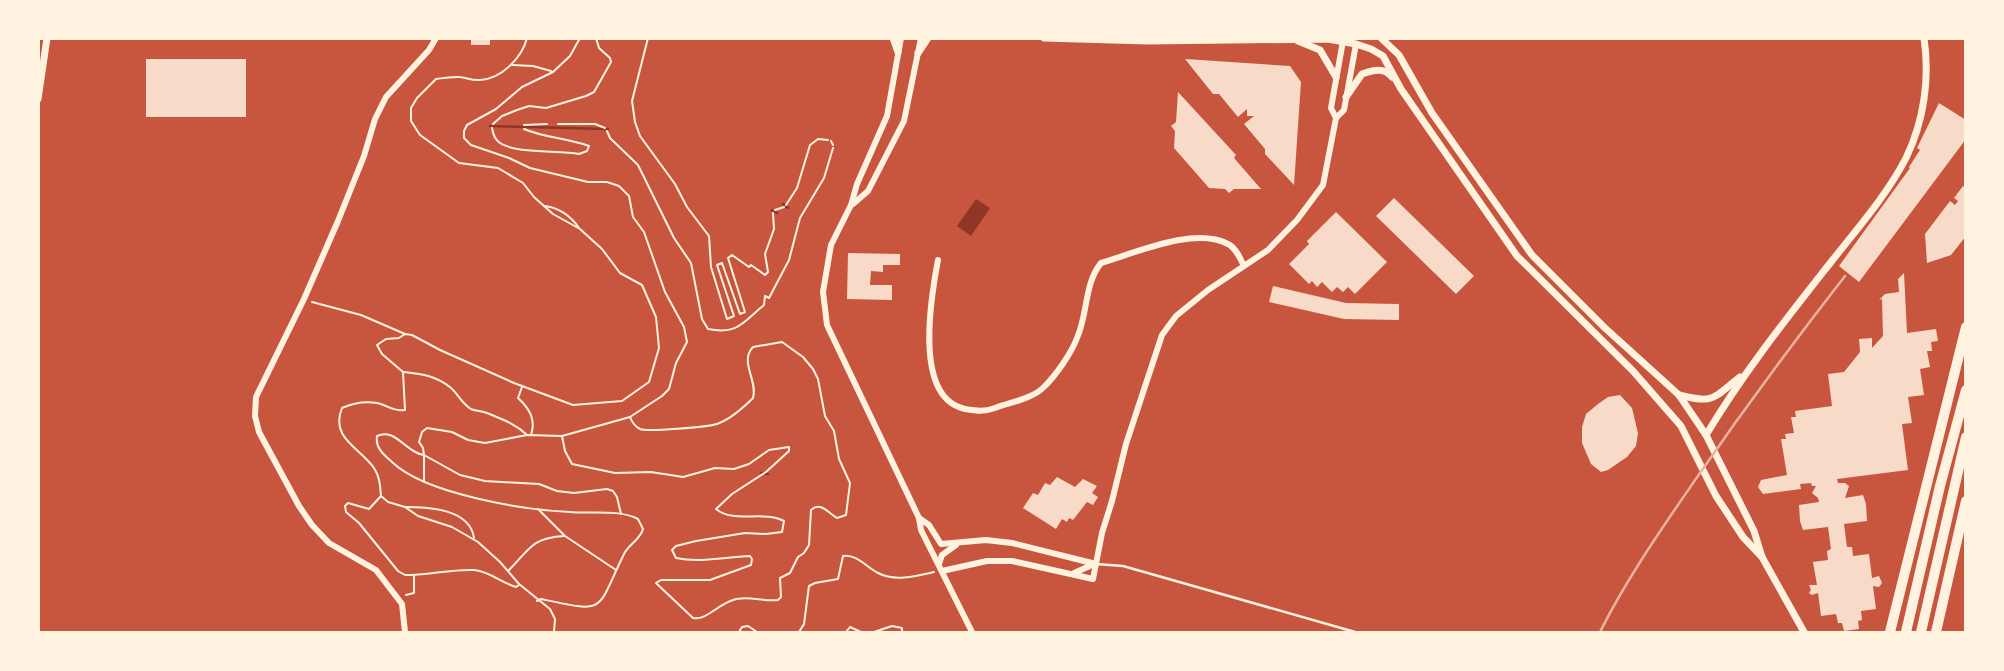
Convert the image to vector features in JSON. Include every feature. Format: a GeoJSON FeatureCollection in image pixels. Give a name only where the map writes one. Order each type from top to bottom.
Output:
{"type":"FeatureCollection","features":[{"type":"Feature","properties":{"kind":"highway"},"geometry":{"type":"LineString","coordinates":[[1890,632],[1965,327]]}},
{"type":"Feature","properties":{"kind":"highway"},"geometry":{"type":"LineString","coordinates":[[1906,632],[1965,390]]}},
{"type":"Feature","properties":{"kind":"highway"},"geometry":{"type":"LineString","coordinates":[[1921,632],[1965,437]]}},
{"type":"Feature","properties":{"kind":"highway"},"geometry":{"type":"LineString","coordinates":[[1897,608],[1912,629],[1939,629],[1965,500]]}},
{"type":"Feature","properties":{"kind":"street"},"geometry":{"type":"LineString","coordinates":[[38,99],[47,38]]}},
{"type":"Feature","properties":{"kind":"street"},"geometry":{"type":"LineString","coordinates":[[405,632],[402,604],[376,570],[328,543],[312,525],[275,464],[259,432],[255,416],[256,397],[304,299],[338,221],[364,156],[375,119],[386,97],[429,50],[436,38]]}},
{"type":"Feature","properties":{"kind":"street"},"geometry":{"type":"LineString","coordinates":[[893,38],[898,52]]}},
{"type":"Feature","properties":{"kind":"street"},"geometry":{"type":"LineString","coordinates":[[901,38],[887,116],[857,184],[851,205],[836,232],[827,261],[823,292],[827,325],[919,517],[921,530],[972,632]]}},
{"type":"Feature","properties":{"kind":"street"},"geometry":{"type":"LineString","coordinates":[[851,205],[868,191],[904,121],[921,38]]}},
{"type":"Feature","properties":{"kind":"street"},"geometry":{"type":"LineString","coordinates":[[918,53],[928,38]]}},
{"type":"Feature","properties":{"kind":"street"},"geometry":{"type":"LineString","coordinates":[[1044,38],[1356,41],[1382,56],[1401,89]]}},
{"type":"Feature","properties":{"kind":"street"},"geometry":{"type":"LineString","coordinates":[[1381,38],[1399,55]]}},
{"type":"Feature","properties":{"kind":"street"},"geometry":{"type":"LineString","coordinates":[[1392,38],[1432,113],[1532,255],[1605,328],[1679,395],[1706,435],[1754,531],[1762,557],[1804,632]]}},
{"type":"Feature","properties":{"kind":"street"},"geometry":{"type":"LineString","coordinates":[[1706,435],[1746,373],[1863,222],[1906,157],[1926,93],[1928,62],[1924,38]]}},
{"type":"Feature","properties":{"kind":"street"},"geometry":{"type":"LineString","coordinates":[[1293,39],[1320,50],[1336,77]]}},
{"type":"Feature","properties":{"kind":"street"},"geometry":{"type":"LineString","coordinates":[[1336,117],[1331,108],[1343,40]]}},
{"type":"Feature","properties":{"kind":"street"},"geometry":{"type":"LineString","coordinates":[[941,567],[987,561],[1012,561],[1093,579],[1101,533],[1112,502],[1126,444],[1162,335],[1176,316],[1208,290],[1268,250],[1297,220],[1323,185],[1336,117],[1344,110],[1356,41]]}},
{"type":"Feature","properties":{"kind":"street"},"geometry":{"type":"LineString","coordinates":[[1346,97],[1356,80],[1370,71],[1388,73],[1517,256],[1633,371],[1681,426],[1716,496],[1744,537],[1762,557]]}},
{"type":"Feature","properties":{"kind":"street"},"geometry":{"type":"LineString","coordinates":[[938,260],[930,303],[929,348],[934,374],[944,399],[956,407],[982,412],[1030,396],[1044,387],[1077,339],[1093,273],[1101,263],[1194,238],[1229,244],[1244,265]]}},
{"type":"Feature","properties":{"kind":"street"},"geometry":{"type":"LineString","coordinates":[[1679,395],[1705,401],[1712,399],[1746,373]]}},
{"type":"Feature","properties":{"kind":"street"},"geometry":{"type":"LineString","coordinates":[[919,517],[929,525],[941,544],[986,540],[1012,543],[1096,564]]}},
{"type":"Feature","properties":{"kind":"street"},"geometry":{"type":"LineString","coordinates":[[941,567],[942,555],[957,544]]}},
{"type":"Feature","properties":{"kind":"street"},"geometry":{"type":"LineString","coordinates":[[1070,575],[1096,564]]}},
{"type":"Feature","properties":{"kind":"lane"},"geometry":{"type":"LineString","coordinates":[[1096,564],[1123,566],[1355,632]]}},
{"type":"Feature","properties":{"kind":"path"},"geometry":{"type":"LineString","coordinates":[[304,299],[361,315],[419,338],[514,383],[573,405],[622,401],[649,382],[659,348],[656,317],[642,285],[620,273],[602,249],[580,229],[566,223],[543,205],[523,183],[498,168],[459,163],[419,135],[411,121],[411,108],[436,79],[459,77],[481,80],[498,74],[511,65],[527,38]]}},
{"type":"Feature","properties":{"kind":"path"},"geometry":{"type":"LineString","coordinates":[[424,483],[424,448],[419,442],[426,428],[452,432],[468,440],[485,443],[529,435],[562,436],[630,417],[669,389],[676,363],[687,342],[684,327],[665,292],[657,262],[634,217],[629,196],[618,186],[607,182],[588,182],[530,168],[471,145],[464,138],[467,125],[496,109],[522,87],[553,72],[570,56],[580,38]]}},
{"type":"Feature","properties":{"kind":"path"},"geometry":{"type":"LineString","coordinates":[[493,124],[502,116],[529,106],[556,106],[594,92],[611,62],[599,48],[596,38]]}},
{"type":"Feature","properties":{"kind":"path"},"geometry":{"type":"LineString","coordinates":[[558,124],[595,124],[606,130],[610,138],[638,165],[674,237],[691,263],[702,319],[708,329],[732,331],[764,305],[765,296],[769,299],[779,282],[800,218],[824,178],[831,143],[818,139],[810,145],[797,188],[785,206],[774,211],[774,229],[765,254],[768,272],[761,275],[751,265],[749,267],[732,255],[728,258],[746,313],[740,314],[722,263],[716,265],[734,316],[727,319],[711,267],[709,236],[640,136],[635,122],[632,101],[648,38]]}},
{"type":"Feature","properties":{"kind":"path"},"geometry":{"type":"LineString","coordinates":[[511,65],[533,66],[553,72]]}},
{"type":"Feature","properties":{"kind":"path"},"geometry":{"type":"LineString","coordinates":[[524,125],[547,124]]}},
{"type":"Feature","properties":{"kind":"path"},"geometry":{"type":"LineString","coordinates":[[492,128],[499,143],[518,149],[579,154],[587,151],[589,146],[569,138],[540,135],[524,129]]}},
{"type":"Feature","properties":{"kind":"path"},"geometry":{"type":"LineString","coordinates":[[543,205],[562,211],[577,223],[580,229]]}},
{"type":"Feature","properties":{"kind":"path"},"geometry":{"type":"LineString","coordinates":[[405,334],[377,345],[382,354],[403,372],[431,375],[452,389],[471,409],[512,422],[529,435]]}},
{"type":"Feature","properties":{"kind":"path"},"geometry":{"type":"LineString","coordinates":[[562,436],[565,451],[572,464],[615,473],[651,472],[683,477],[715,468],[734,469],[749,464],[769,450],[789,447],[789,451],[765,473],[732,494],[716,509],[735,516],[778,518],[784,522],[782,532],[745,533],[696,541],[676,546],[672,550],[676,558],[690,561],[750,556],[752,559],[751,565],[710,580],[661,580],[656,583],[693,618],[704,618],[719,606],[740,598],[778,600],[781,597],[780,578],[790,573],[798,557],[809,545],[811,509],[821,506],[837,518],[846,514],[849,483],[839,459],[834,431],[825,416],[818,379],[803,357],[782,342],[753,346],[748,352],[747,364],[755,383],[753,398],[736,414],[717,424],[687,429],[643,430],[633,424],[630,417]]}},
{"type":"Feature","properties":{"kind":"path"},"geometry":{"type":"LineString","coordinates":[[403,372],[405,410],[391,409],[377,403],[353,403],[342,408],[338,425],[342,434],[373,466],[379,477],[381,496],[388,502],[405,507],[435,508],[454,515],[471,527],[474,539]]}},
{"type":"Feature","properties":{"kind":"path"},"geometry":{"type":"LineString","coordinates":[[523,386],[517,398],[531,413],[535,425],[529,435]]}},
{"type":"Feature","properties":{"kind":"path"},"geometry":{"type":"LineString","coordinates":[[537,601],[541,599],[588,608],[596,606],[607,593],[628,546],[637,539],[643,528],[638,519],[621,514],[537,509],[454,493],[402,472],[379,449],[377,436],[390,434],[408,450],[424,455],[460,475],[485,481],[539,484],[574,494],[607,489],[613,491],[617,497],[621,514]]}},
{"type":"Feature","properties":{"kind":"path"},"geometry":{"type":"LineString","coordinates":[[381,496],[369,509],[348,503],[345,506],[346,512],[359,523],[398,571],[405,575],[414,575],[475,570],[509,585],[516,587],[519,584]]}},
{"type":"Feature","properties":{"kind":"path"},"geometry":{"type":"LineString","coordinates":[[405,507],[418,516],[453,527],[474,539],[509,570],[537,601],[554,614],[554,632]]}},
{"type":"Feature","properties":{"kind":"path"},"geometry":{"type":"LineString","coordinates":[[537,509],[565,536],[616,570]]}},
{"type":"Feature","properties":{"kind":"path"},"geometry":{"type":"LineString","coordinates":[[509,570],[528,547],[550,537],[565,536]]}},
{"type":"Feature","properties":{"kind":"path"},"geometry":{"type":"LineString","coordinates":[[799,632],[804,624],[809,586],[838,579],[843,556],[848,555],[860,561],[879,574],[905,578],[941,567]]}},
{"type":"Feature","properties":{"kind":"path"},"geometry":{"type":"LineString","coordinates":[[398,597],[414,593],[414,575]]}},
{"type":"Feature","properties":{"kind":"path"},"geometry":{"type":"LineString","coordinates":[[739,632],[742,627],[748,626],[757,632]]}},
{"type":"Feature","properties":{"kind":"path"},"geometry":{"type":"LineString","coordinates":[[874,632],[892,626],[902,628],[902,632]]}},
{"type":"Feature","properties":{"kind":"path"},"geometry":{"type":"LineString","coordinates":[[846,632],[850,627],[861,632]]}},
{"type":"Feature","properties":{"kind":"shaded area"},"geometry":{"type":"Polygon","coordinates":[[[976,199],[990,208],[971,236],[957,226],[976,199]]]}},
{"type":"Feature","properties":{"kind":"building"},"geometry":{"type":"Polygon","coordinates":[[[471,38],[490,38],[490,45],[471,45],[471,38]]]}},
{"type":"Feature","properties":{"kind":"building"},"geometry":{"type":"Polygon","coordinates":[[[146,59],[246,59],[246,117],[146,117],[146,59]]]}},
{"type":"Feature","properties":{"kind":"building"},"geometry":{"type":"Polygon","coordinates":[[[1185,59],[1290,66],[1301,82],[1294,185],[1265,154],[1265,149],[1244,124],[1254,116],[1247,116],[1247,109],[1238,117],[1219,94],[1213,94],[1185,59]]]}},
{"type":"Feature","properties":{"kind":"building"},"geometry":{"type":"Polygon","coordinates":[[[1178,92],[1236,155],[1234,158],[1261,189],[1234,189],[1229,193],[1225,189],[1209,188],[1174,148],[1175,131],[1171,126],[1176,122],[1178,92]]]}},
{"type":"Feature","properties":{"kind":"building"},"geometry":{"type":"Polygon","coordinates":[[[1939,103],[1966,120],[1966,139],[1859,282],[1839,266],[1910,168],[1939,103]]]}},
{"type":"Feature","properties":{"kind":"building"},"geometry":{"type":"Polygon","coordinates":[[[1963,186],[1966,188],[1966,236],[1951,255],[1927,263],[1925,234],[1950,201],[1955,205],[1958,201],[1954,198],[1963,186]]]}},
{"type":"Feature","properties":{"kind":"building"},"geometry":{"type":"Polygon","coordinates":[[[1394,198],[1474,276],[1456,294],[1376,216],[1394,198]]]}},
{"type":"Feature","properties":{"kind":"building"},"geometry":{"type":"Polygon","coordinates":[[[1336,212],[1387,262],[1355,294],[1348,287],[1343,292],[1337,287],[1332,292],[1322,282],[1317,287],[1312,281],[1309,284],[1289,264],[1336,212]]]}},
{"type":"Feature","properties":{"kind":"building"},"geometry":{"type":"Polygon","coordinates":[[[848,253],[900,254],[900,265],[883,265],[883,272],[871,271],[870,285],[892,285],[892,300],[847,299],[848,253]]]}},
{"type":"Feature","properties":{"kind":"building"},"geometry":{"type":"Polygon","coordinates":[[[1904,273],[1907,333],[1936,329],[1938,341],[1931,342],[1932,351],[1927,351],[1930,367],[1920,369],[1924,395],[1908,397],[1912,423],[1902,424],[1908,470],[1837,479],[1838,483],[1849,486],[1845,498],[1863,495],[1866,504],[1867,521],[1844,524],[1847,547],[1852,547],[1853,556],[1869,554],[1872,578],[1879,576],[1882,583],[1879,587],[1873,586],[1876,609],[1861,611],[1859,629],[1844,631],[1836,614],[1821,616],[1818,593],[1809,593],[1809,585],[1817,585],[1813,562],[1828,560],[1827,551],[1831,549],[1828,527],[1803,530],[1800,521],[1799,505],[1819,502],[1812,493],[1816,486],[1811,483],[1800,484],[1801,489],[1763,494],[1758,487],[1761,480],[1787,475],[1781,439],[1786,439],[1785,434],[1794,433],[1791,417],[1796,417],[1795,411],[1832,406],[1828,374],[1844,372],[1860,352],[1859,339],[1872,338],[1872,348],[1883,336],[1882,299],[1879,300],[1885,294],[1899,292],[1898,279],[1904,273]]]}},
{"type":"Feature","properties":{"kind":"building"},"geometry":{"type":"Polygon","coordinates":[[[1273,286],[1346,303],[1399,304],[1399,320],[1344,319],[1269,302],[1273,286]]]}},
{"type":"Feature","properties":{"kind":"building"},"geometry":{"type":"Polygon","coordinates":[[[1620,395],[1632,408],[1638,433],[1636,446],[1627,457],[1601,472],[1591,464],[1582,443],[1582,427],[1586,414],[1608,397],[1620,395]]]}},
{"type":"Feature","properties":{"kind":"building"},"geometry":{"type":"Polygon","coordinates":[[[1057,477],[1075,487],[1083,479],[1097,486],[1092,493],[1098,497],[1093,505],[1087,502],[1073,520],[1069,518],[1067,522],[1062,519],[1056,529],[1023,508],[1033,493],[1038,495],[1045,483],[1050,485],[1057,477]]]}},
{"type":"Feature","properties":{"kind":"waterway"},"geometry":{"type":"LineString","coordinates":[[490,126],[608,129]]}},
{"type":"Feature","properties":{"kind":"waterway"},"geometry":{"type":"LineString","coordinates":[[783,204],[788,208]]}},
{"type":"Feature","properties":{"kind":"waterway"},"geometry":{"type":"LineString","coordinates":[[772,210],[777,213]]}},
{"type":"Feature","properties":{"kind":"waterway"},"geometry":{"type":"LineString","coordinates":[[761,473],[768,474]]}},
{"type":"Feature","properties":{"kind":"railway"},"geometry":{"type":"LineString","coordinates":[[1600,632],[1632,575],[1693,483],[1845,276]]}}]}
